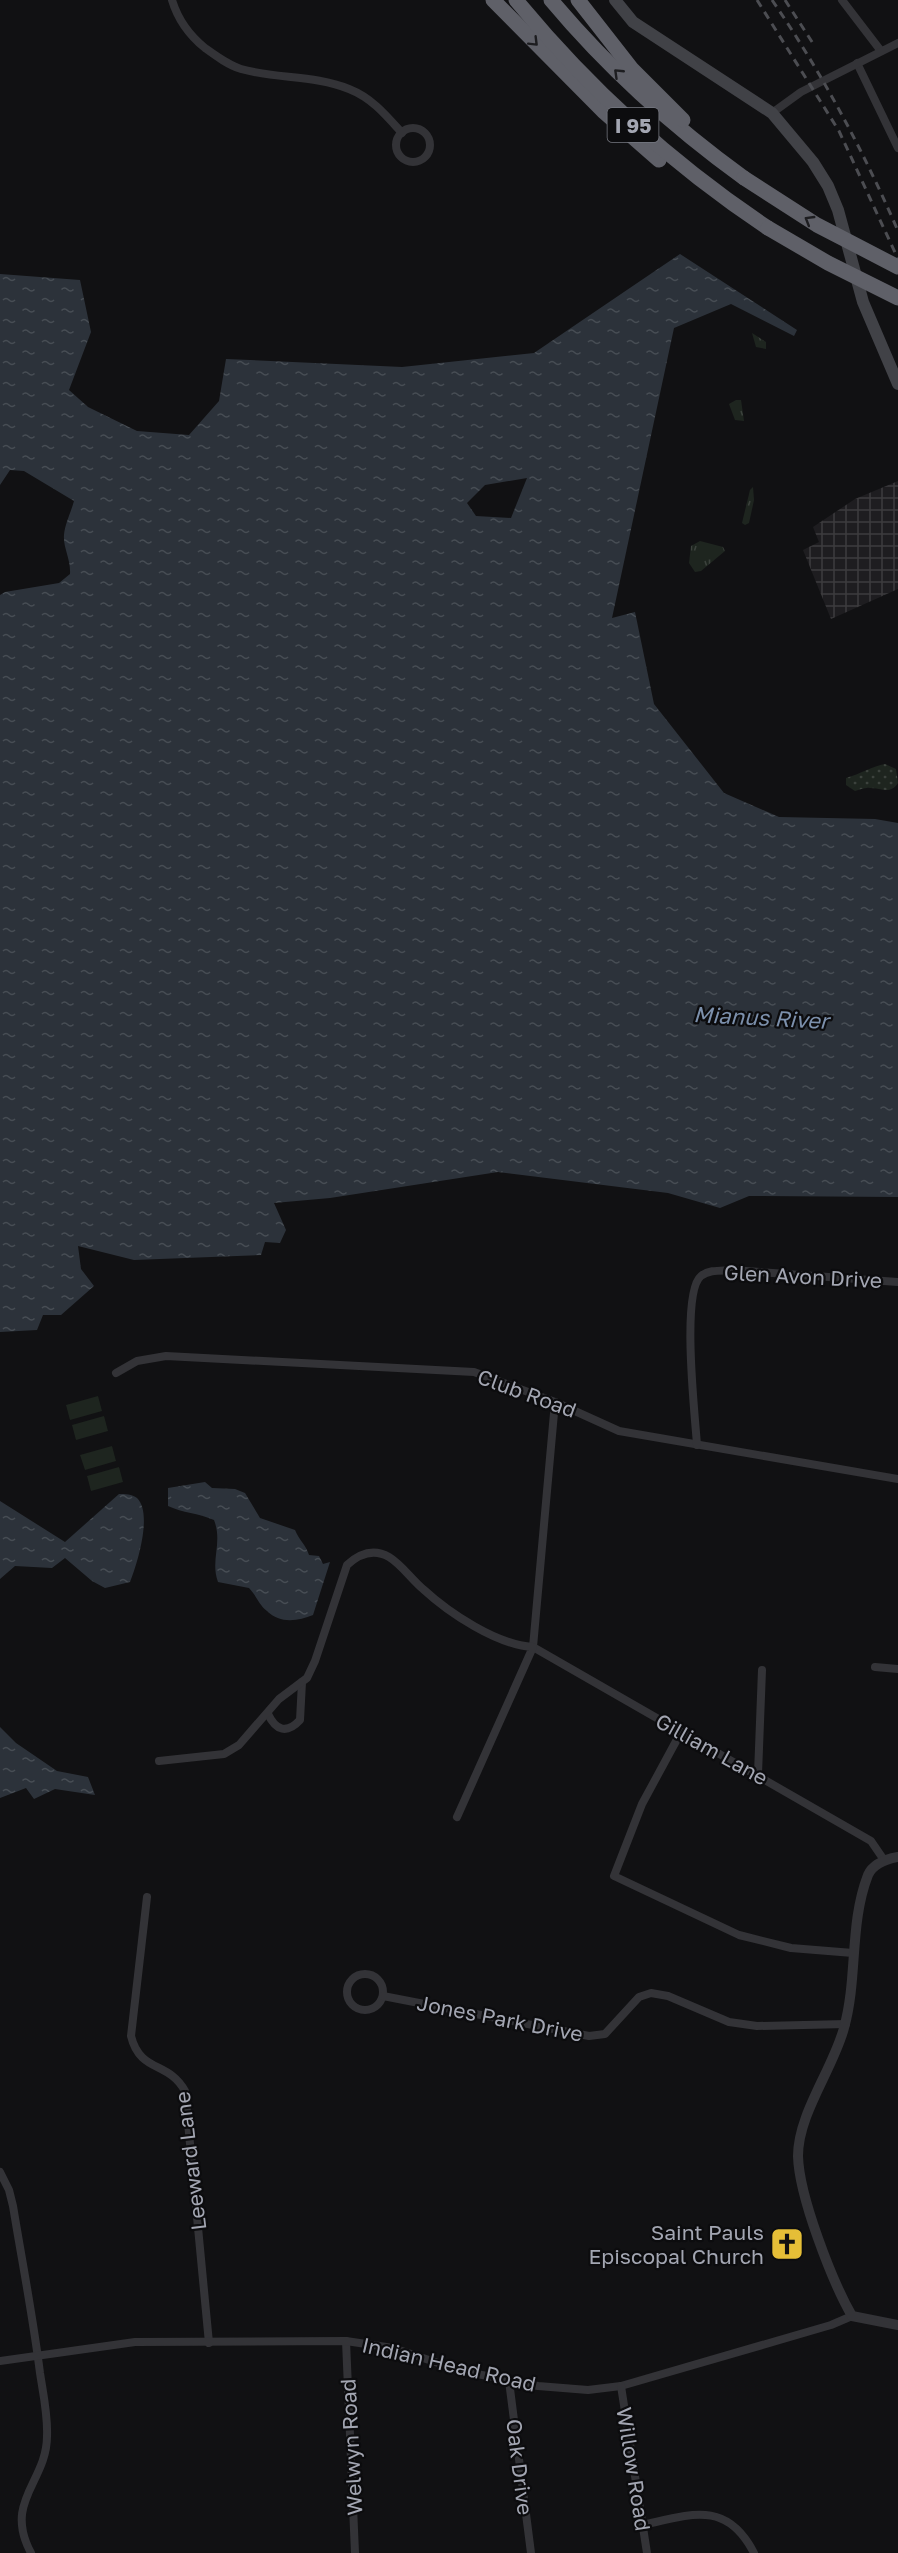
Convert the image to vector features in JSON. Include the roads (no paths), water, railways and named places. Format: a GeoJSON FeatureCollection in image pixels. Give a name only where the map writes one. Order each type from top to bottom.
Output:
{"type":"FeatureCollection","features":[{"type":"Feature","properties":{"kind":"highway"},"geometry":{"type":"LineString","coordinates":[[493,0],[581,90],[640,146],[740,209]]}},
{"type":"Feature","properties":{"kind":"highway","name":"I 95"},"geometry":{"type":"LineString","coordinates":[[516,0],[580,74],[622,115],[684,168],[768,228],[828,263],[898,298]]}},
{"type":"Feature","properties":{"kind":"highway","name":"I 95"},"geometry":{"type":"LineString","coordinates":[[552,0],[587,41],[636,90],[688,136],[744,178],[817,225],[898,267]]}},
{"type":"Feature","properties":{"kind":"highway"},"geometry":{"type":"LineString","coordinates":[[578,0],[598,28],[644,82],[744,178]]}},
{"type":"Feature","properties":{"kind":"main road"},"geometry":{"type":"LineString","coordinates":[[615,0],[633,22],[772,113],[813,162],[828,186],[838,210],[863,302],[898,384]]}},
{"type":"Feature","properties":{"kind":"street"},"geometry":{"type":"LineString","coordinates":[[171,0],[179,19],[190,35],[227,62],[240,69],[318,81],[351,89],[377,106],[402,133]]}},
{"type":"Feature","properties":{"kind":"street"},"geometry":{"type":"LineString","coordinates":[[842,0],[880,51]]}},
{"type":"Feature","properties":{"kind":"street"},"geometry":{"type":"LineString","coordinates":[[772,113],[801,92],[898,43]]}},
{"type":"Feature","properties":{"kind":"street"},"geometry":{"type":"LineString","coordinates":[[857,63],[898,148]]}},
{"type":"Feature","properties":{"kind":"street"},"geometry":{"type":"LineString","coordinates":[[410,128],[418,129],[428,136],[430,149],[424,159],[411,162],[399,155],[396,144],[402,133],[410,128]]}},
{"type":"Feature","properties":{"kind":"street","name":"Glen Avon Drive"},"geometry":{"type":"LineString","coordinates":[[697,1445],[690,1321],[694,1288],[699,1277],[708,1271],[732,1270],[898,1281]]}},
{"type":"Feature","properties":{"kind":"street","name":"Club Road"},"geometry":{"type":"LineString","coordinates":[[116,1373],[137,1361],[166,1356],[474,1372],[555,1402],[619,1431],[898,1479]]}},
{"type":"Feature","properties":{"kind":"street"},"geometry":{"type":"LineString","coordinates":[[457,1817],[533,1647],[555,1402]]}},
{"type":"Feature","properties":{"kind":"street","name":"Gilliam Lane"},"geometry":{"type":"LineString","coordinates":[[302,1682],[307,1678],[315,1661],[347,1565],[358,1554],[376,1553],[389,1557],[441,1606],[518,1646],[533,1647],[758,1774],[871,1841],[884,1860]]}},
{"type":"Feature","properties":{"kind":"street"},"geometry":{"type":"LineString","coordinates":[[876,1667],[898,1669]]}},
{"type":"Feature","properties":{"kind":"street"},"geometry":{"type":"LineString","coordinates":[[758,1774],[762,1670]]}},
{"type":"Feature","properties":{"kind":"street"},"geometry":{"type":"LineString","coordinates":[[159,1761],[224,1754],[239,1745],[279,1699],[302,1682]]}},
{"type":"Feature","properties":{"kind":"street"},"geometry":{"type":"LineString","coordinates":[[268,1714],[272,1723],[278,1728],[287,1729],[294,1726],[300,1720],[302,1682]]}},
{"type":"Feature","properties":{"kind":"street"},"geometry":{"type":"LineString","coordinates":[[681,1732],[642,1804],[614,1876],[739,1935],[792,1948],[853,1953]]}},
{"type":"Feature","properties":{"kind":"street"},"geometry":{"type":"LineString","coordinates":[[898,1857],[884,1860],[870,1872],[860,1899],[846,2024],[839,2046],[806,2118],[798,2158],[812,2216],[843,2301],[852,2316],[898,2325]]}},
{"type":"Feature","properties":{"kind":"street","name":"Leeward Lane"},"geometry":{"type":"LineString","coordinates":[[147,1897],[132,2036],[135,2049],[141,2057],[176,2077],[185,2091],[209,2343]]}},
{"type":"Feature","properties":{"kind":"street"},"geometry":{"type":"LineString","coordinates":[[370,1974],[381,1982],[383,1996],[375,2008],[361,2010],[350,2002],[347,1988],[355,1976],[370,1974]]}},
{"type":"Feature","properties":{"kind":"street","name":"Jones Park Drive"},"geometry":{"type":"LineString","coordinates":[[383,1996],[589,2036],[605,2034],[639,1997],[651,1993],[668,1996],[729,2022],[757,2026],[846,2024]]}},
{"type":"Feature","properties":{"kind":"street"},"geometry":{"type":"LineString","coordinates":[[0,2172],[9,2190],[13,2206],[38,2355],[47,2436],[46,2450],[28,2489],[23,2510],[21,2526],[24,2541],[31,2553]]}},
{"type":"Feature","properties":{"kind":"street","name":"Indian Head Road"},"geometry":{"type":"LineString","coordinates":[[0,2361],[135,2342],[345,2341],[393,2348],[462,2371],[509,2381],[562,2389],[588,2390],[621,2386],[831,2325],[852,2316]]}},
{"type":"Feature","properties":{"kind":"street","name":"Welwyn Road"},"geometry":{"type":"LineString","coordinates":[[345,2341],[355,2553]]}},
{"type":"Feature","properties":{"kind":"street","name":"Oak Drive"},"geometry":{"type":"LineString","coordinates":[[509,2381],[531,2553]]}},
{"type":"Feature","properties":{"kind":"street","name":"Willow Road"},"geometry":{"type":"LineString","coordinates":[[621,2386],[647,2553]]}},
{"type":"Feature","properties":{"kind":"street"},"geometry":{"type":"LineString","coordinates":[[643,2525],[695,2516],[720,2517],[732,2523],[740,2531],[754,2553]]}},
{"type":"Feature","properties":{"kind":"water","name":"Mianus River"},"geometry":{"type":"Polygon","coordinates":[[[680,254],[797,330],[794,336],[731,304],[674,328],[612,618],[635,612],[654,704],[724,793],[779,817],[875,819],[898,823],[898,1197],[749,1196],[720,1208],[668,1193],[498,1172],[330,1198],[274,1203],[286,1230],[280,1243],[265,1242],[261,1255],[134,1260],[78,1246],[81,1269],[94,1286],[61,1315],[43,1315],[37,1330],[0,1332],[0,595],[5,592],[59,583],[70,574],[64,535],[74,501],[24,471],[10,470],[0,485],[0,274],[80,280],[91,332],[69,390],[88,407],[137,431],[189,435],[219,401],[226,359],[402,367],[534,353],[680,254]],[[527,478],[485,485],[467,503],[476,516],[511,518],[527,478]]]}},
{"type":"Feature","properties":{"kind":"water"},"geometry":{"type":"Polygon","coordinates":[[[205,1482],[212,1488],[235,1489],[245,1493],[260,1518],[295,1530],[309,1555],[319,1556],[323,1564],[330,1562],[313,1615],[295,1620],[283,1620],[264,1609],[249,1588],[218,1582],[215,1566],[217,1536],[214,1520],[168,1506],[168,1488],[205,1482]]]}},
{"type":"Feature","properties":{"kind":"water"},"geometry":{"type":"Polygon","coordinates":[[[119,1494],[137,1498],[142,1505],[144,1515],[142,1539],[130,1582],[105,1588],[92,1581],[65,1558],[52,1568],[15,1566],[0,1579],[0,1501],[65,1542],[119,1494]]]}},
{"type":"Feature","properties":{"kind":"water"},"geometry":{"type":"Polygon","coordinates":[[[0,1727],[16,1743],[57,1771],[88,1777],[95,1795],[55,1789],[34,1799],[26,1788],[0,1798],[0,1727]]]}},
{"type":"Feature","properties":{"kind":"railway"},"geometry":{"type":"LineString","coordinates":[[757,0],[839,131],[898,259]]}},
{"type":"Feature","properties":{"kind":"railway"},"geometry":{"type":"LineString","coordinates":[[772,0],[841,112],[898,231]]}},
{"type":"Feature","properties":{"kind":"railway"},"geometry":{"type":"LineString","coordinates":[[785,0],[814,45]]}},
{"type":"Feature","properties":{"kind":"place","name":"Saint Pauls Episcopal Church"},"geometry":{"type":"Point","coordinates":[787,2244]}}]}
